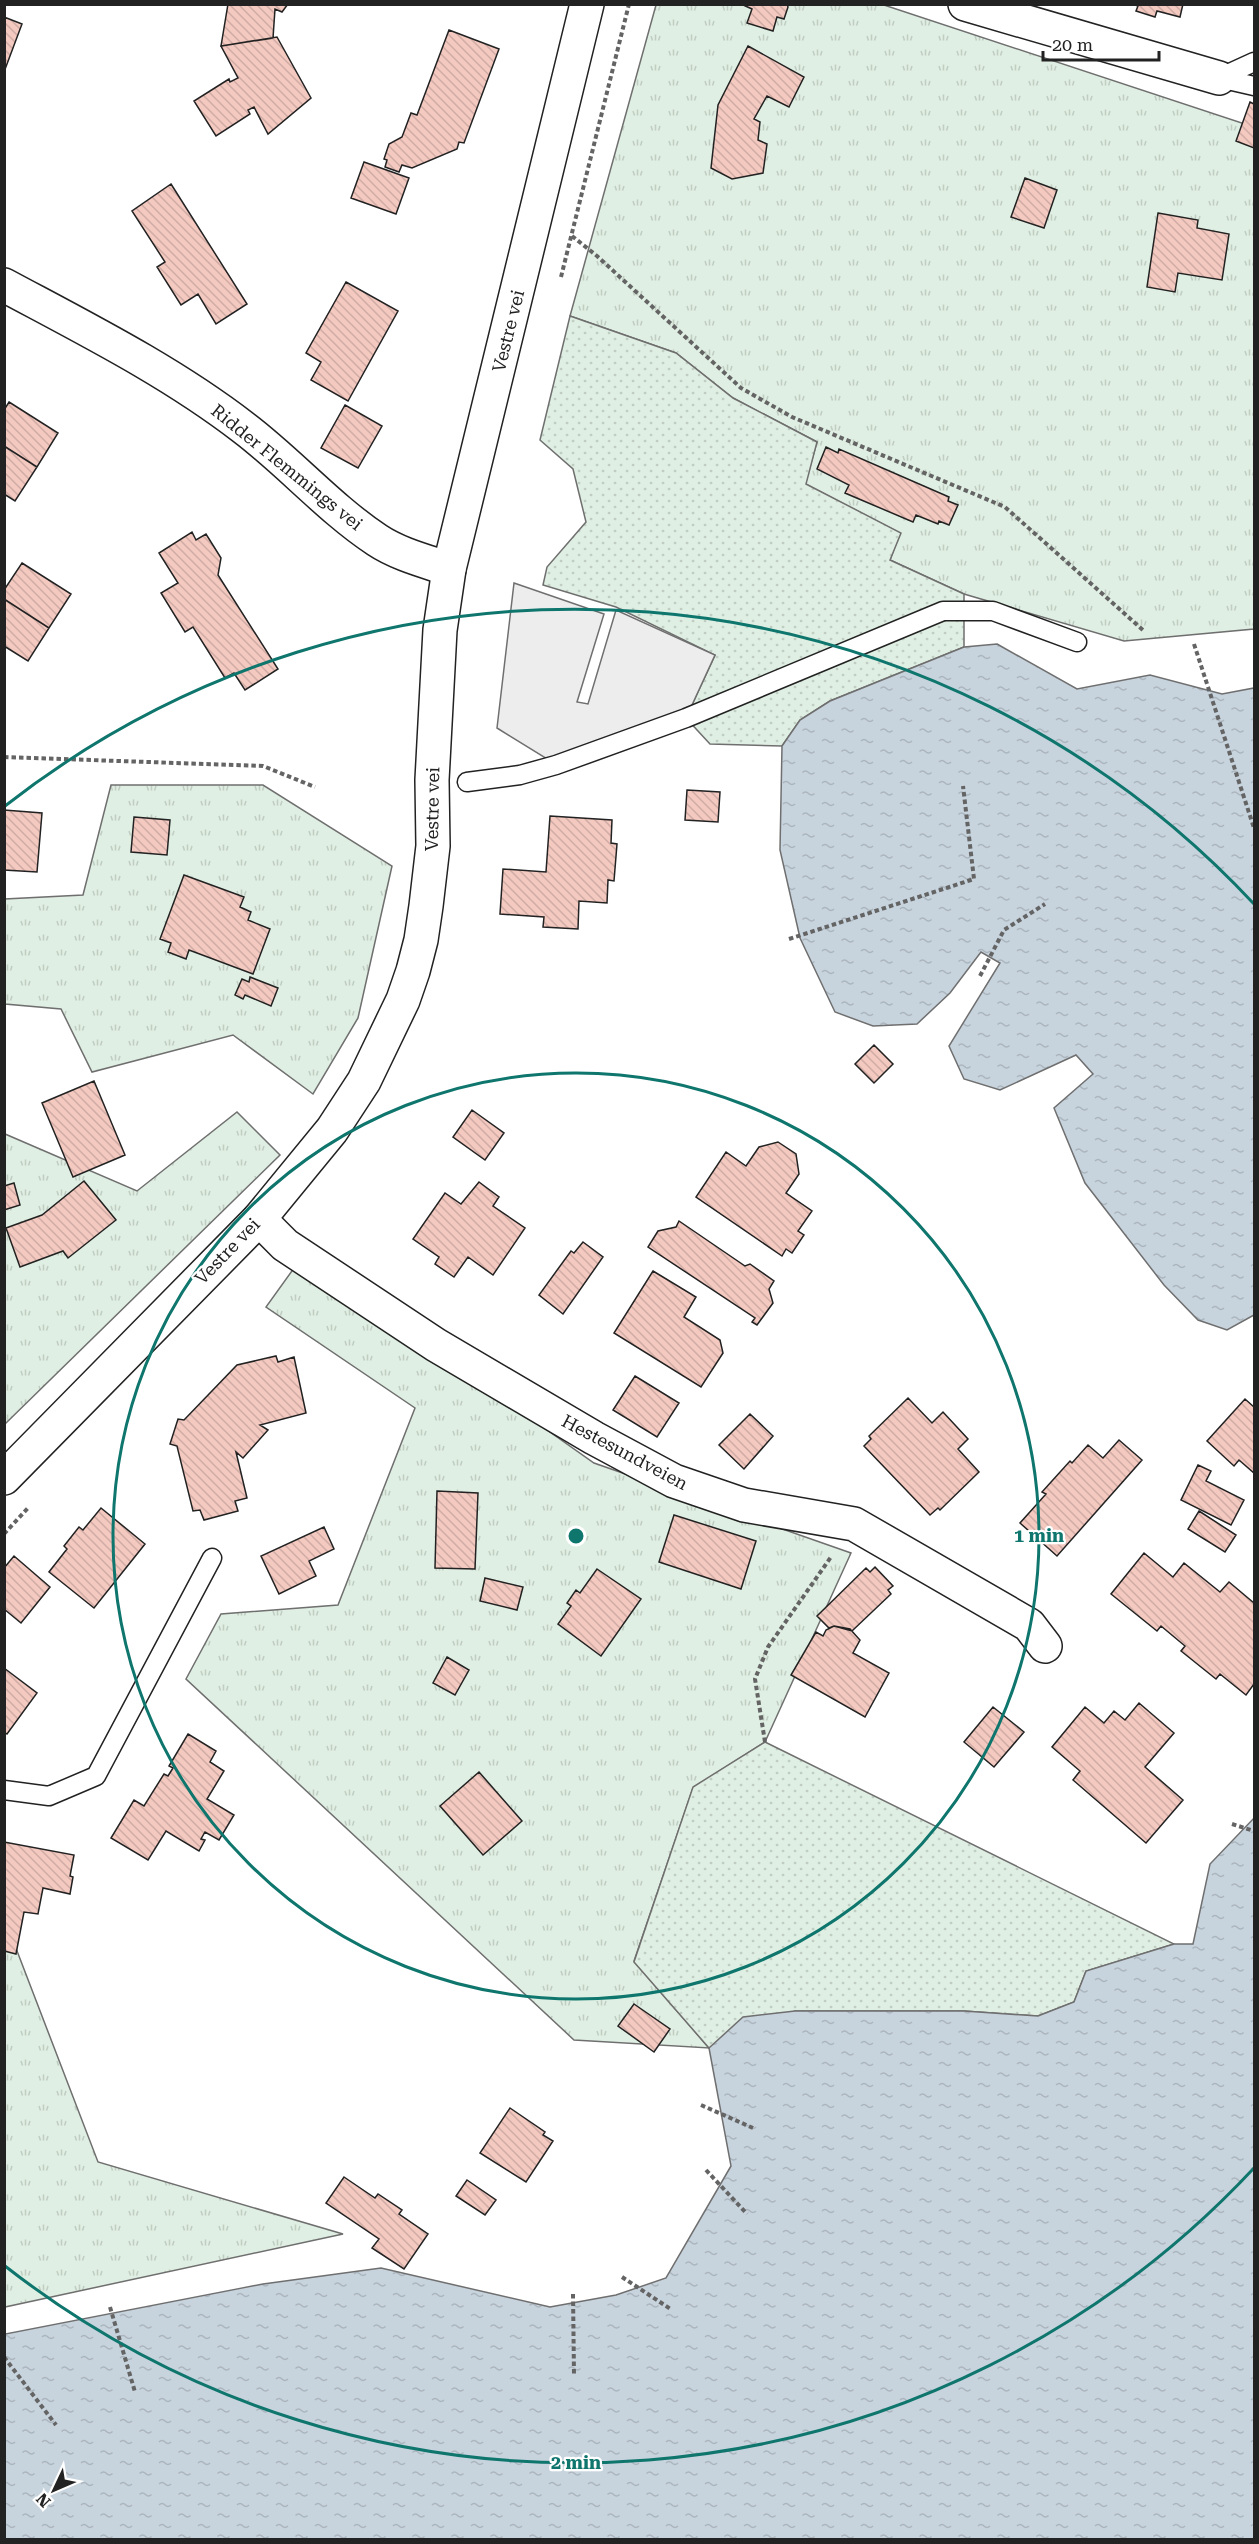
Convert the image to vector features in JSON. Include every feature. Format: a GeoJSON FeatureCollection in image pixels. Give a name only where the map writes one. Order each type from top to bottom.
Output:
{"type":"FeatureCollection","features":[{"type":"Feature","properties":{"kind":"street","name":"Vestre vei"},"geometry":{"type":"LineString","coordinates":[[4,1479],[260,1219],[332,1130],[364,1081],[403,1000],[422,940],[433,846],[432,780],[440,630],[448,569],[587,4]]}},
{"type":"Feature","properties":{"kind":"street"},"geometry":{"type":"LineString","coordinates":[[965,4],[1037,14],[1220,78]]}},
{"type":"Feature","properties":{"kind":"street","name":"Ridder Flemmings vei"},"geometry":{"type":"LineString","coordinates":[[4,285],[79,323],[194,392],[244,428],[378,541],[406,555],[448,569]]}},
{"type":"Feature","properties":{"kind":"street","name":"Hestesundveien"},"geometry":{"type":"LineString","coordinates":[[260,1219],[285,1245],[436,1346],[674,1481],[744,1505],[854,1524],[1029,1625],[1045,1646]]}},
{"type":"Feature","properties":{"kind":"lane"},"geometry":{"type":"LineString","coordinates":[[1220,78],[1254,62]]}},
{"type":"Feature","properties":{"kind":"lane"},"geometry":{"type":"LineString","coordinates":[[1220,78],[1254,86]]}},
{"type":"Feature","properties":{"kind":"lane"},"geometry":{"type":"LineString","coordinates":[[467,782],[520,775],[556,765],[686,718],[943,611],[993,611],[1077,642]]}},
{"type":"Feature","properties":{"kind":"lane"},"geometry":{"type":"LineString","coordinates":[[4,1790],[49,1796],[96,1776],[212,1558]]}},
{"type":"Feature","properties":{"kind":"path"},"geometry":{"type":"LineString","coordinates":[[572,236],[597,256],[741,388],[792,417],[1005,507],[1144,631]]}},
{"type":"Feature","properties":{"kind":"path"},"geometry":{"type":"LineString","coordinates":[[1194,644],[1254,828]]}},
{"type":"Feature","properties":{"kind":"path"},"geometry":{"type":"LineString","coordinates":[[4,758],[263,766],[315,787]]}},
{"type":"Feature","properties":{"kind":"path"},"geometry":{"type":"LineString","coordinates":[[789,939],[974,879],[963,786]]}},
{"type":"Feature","properties":{"kind":"path"},"geometry":{"type":"LineString","coordinates":[[980,976],[1004,930],[1045,904]]}},
{"type":"Feature","properties":{"kind":"path"},"geometry":{"type":"LineString","coordinates":[[765,1742],[755,1679],[768,1647],[854,1524]]}},
{"type":"Feature","properties":{"kind":"path"},"geometry":{"type":"LineString","coordinates":[[1232,1824],[1254,1831]]}},
{"type":"Feature","properties":{"kind":"path"},"geometry":{"type":"LineString","coordinates":[[701,2105],[753,2128]]}},
{"type":"Feature","properties":{"kind":"path"},"geometry":{"type":"LineString","coordinates":[[706,2170],[747,2214]]}},
{"type":"Feature","properties":{"kind":"path"},"geometry":{"type":"LineString","coordinates":[[622,2277],[672,2310]]}},
{"type":"Feature","properties":{"kind":"path"},"geometry":{"type":"LineString","coordinates":[[573,2294],[574,2373]]}},
{"type":"Feature","properties":{"kind":"path"},"geometry":{"type":"LineString","coordinates":[[110,2307],[135,2392]]}},
{"type":"Feature","properties":{"kind":"path"},"geometry":{"type":"LineString","coordinates":[[4,2357],[56,2425]]}},
{"type":"Feature","properties":{"kind":"green space"},"geometry":{"type":"Polygon","coordinates":[[[656,5],[884,5],[1254,127],[1254,629],[1124,641],[964,594],[890,560],[900,533],[805,484],[817,442],[733,398],[676,353],[570,316],[656,5]]]}},
{"type":"Feature","properties":{"kind":"green space"},"geometry":{"type":"Polygon","coordinates":[[[570,316],[676,353],[733,398],[817,442],[806,484],[901,533],[890,560],[964,594],[964,647],[830,701],[800,720],[782,746],[710,744],[686,718],[715,655],[616,607],[543,585],[547,567],[586,522],[573,469],[540,440],[570,316]]]}},
{"type":"Feature","properties":{"kind":"green space"},"geometry":{"type":"Polygon","coordinates":[[[111,785],[263,785],[392,866],[358,1018],[313,1094],[233,1035],[92,1072],[61,1009],[5,1004],[5,899],[83,895],[111,785]]]}},
{"type":"Feature","properties":{"kind":"green space"},"geometry":{"type":"Polygon","coordinates":[[[237,1112],[280,1155],[5,1424],[5,1134],[137,1191],[237,1112]]]}},
{"type":"Feature","properties":{"kind":"green space"},"geometry":{"type":"Polygon","coordinates":[[[302,1257],[594,1463],[851,1553],[765,1742],[693,1788],[634,1961],[709,2048],[574,2040],[186,1679],[221,1614],[338,1605],[415,1408],[266,1307],[302,1257]]]}},
{"type":"Feature","properties":{"kind":"green space"},"geometry":{"type":"Polygon","coordinates":[[[765,1742],[1174,1944],[1086,1971],[1074,2002],[1038,2016],[964,2011],[795,2011],[709,2048],[634,1962],[693,1787],[765,1742]]]}},
{"type":"Feature","properties":{"kind":"green space"},"geometry":{"type":"Polygon","coordinates":[[[4,1917],[98,2162],[343,2234],[5,2307],[4,1917]]]}},
{"type":"Feature","properties":{"kind":"shaded area"},"geometry":{"type":"Polygon","coordinates":[[[514,583],[604,614],[577,702],[588,704],[616,610],[715,655],[686,718],[557,765],[497,728],[514,583]]]}},
{"type":"Feature","properties":{"kind":"water"},"geometry":{"type":"Polygon","coordinates":[[[997,644],[1077,689],[1150,675],[1222,694],[1254,688],[1254,1315],[1227,1330],[1198,1320],[1164,1285],[1085,1183],[1054,1108],[1093,1074],[1076,1055],[1000,1090],[964,1079],[949,1046],[1000,963],[981,952],[950,993],[917,1024],[873,1026],[835,1012],[800,938],[780,850],[782,746],[800,720],[830,701],[964,647],[997,644]]]}},
{"type":"Feature","properties":{"kind":"water"},"geometry":{"type":"Polygon","coordinates":[[[1254,1818],[1254,2539],[5,2539],[5,2334],[263,2284],[381,2268],[550,2307],[616,2295],[666,2278],[731,2166],[709,2048],[743,2017],[795,2011],[964,2011],[1038,2016],[1074,2002],[1086,1971],[1174,1944],[1193,1944],[1210,1864],[1254,1818]]]}},
{"type":"Feature","properties":{"kind":"building"},"geometry":{"type":"Polygon","coordinates":[[[228,4],[288,4],[282,12],[275,9],[273,38],[221,46],[228,4]]]}},
{"type":"Feature","properties":{"kind":"building"},"geometry":{"type":"Polygon","coordinates":[[[741,4],[787,4],[788,7],[784,19],[777,17],[773,31],[747,23],[752,9],[741,4]]]}},
{"type":"Feature","properties":{"kind":"building"},"geometry":{"type":"Polygon","coordinates":[[[1132,4],[1183,4],[1180,17],[1157,11],[1155,17],[1136,11],[1138,6],[1132,4]]]}},
{"type":"Feature","properties":{"kind":"building"},"geometry":{"type":"Polygon","coordinates":[[[4,17],[22,24],[4,72],[4,17]]]}},
{"type":"Feature","properties":{"kind":"building"},"geometry":{"type":"Polygon","coordinates":[[[449,30],[499,49],[464,143],[459,142],[457,149],[412,168],[402,165],[399,172],[385,167],[387,160],[384,159],[389,144],[402,137],[411,113],[417,115],[449,30]]]}},
{"type":"Feature","properties":{"kind":"building"},"geometry":{"type":"Polygon","coordinates":[[[277,37],[311,98],[268,134],[254,107],[248,110],[250,114],[216,136],[194,101],[229,79],[230,82],[238,78],[221,46],[277,37]]]}},
{"type":"Feature","properties":{"kind":"building"},"geometry":{"type":"Polygon","coordinates":[[[748,46],[804,77],[789,107],[767,96],[754,119],[760,122],[758,140],[767,144],[763,173],[732,179],[711,168],[718,105],[748,46]]]}},
{"type":"Feature","properties":{"kind":"building"},"geometry":{"type":"Polygon","coordinates":[[[1250,102],[1254,104],[1254,148],[1236,141],[1250,102]]]}},
{"type":"Feature","properties":{"kind":"building"},"geometry":{"type":"Polygon","coordinates":[[[364,162],[409,178],[396,214],[351,198],[364,162]]]}},
{"type":"Feature","properties":{"kind":"building"},"geometry":{"type":"Polygon","coordinates":[[[1025,178],[1057,190],[1044,228],[1011,217],[1025,178]]]}},
{"type":"Feature","properties":{"kind":"building"},"geometry":{"type":"Polygon","coordinates":[[[171,184],[247,304],[216,324],[198,294],[181,305],[157,267],[165,262],[132,211],[171,184]]]}},
{"type":"Feature","properties":{"kind":"building"},"geometry":{"type":"Polygon","coordinates":[[[1158,213],[1198,220],[1197,228],[1229,234],[1222,280],[1178,273],[1175,292],[1147,287],[1158,213]]]}},
{"type":"Feature","properties":{"kind":"building"},"geometry":{"type":"Polygon","coordinates":[[[346,282],[398,311],[348,401],[311,380],[321,362],[306,353],[346,282]]]}},
{"type":"Feature","properties":{"kind":"building"},"geometry":{"type":"Polygon","coordinates":[[[9,402],[58,433],[37,467],[4,446],[4,410],[9,402]]]}},
{"type":"Feature","properties":{"kind":"building"},"geometry":{"type":"Polygon","coordinates":[[[345,405],[382,426],[358,468],[321,448],[345,405]]]}},
{"type":"Feature","properties":{"kind":"building"},"geometry":{"type":"Polygon","coordinates":[[[4,446],[37,467],[15,501],[4,494],[4,446]]]}},
{"type":"Feature","properties":{"kind":"building"},"geometry":{"type":"Polygon","coordinates":[[[826,447],[838,453],[839,449],[949,497],[948,501],[958,505],[949,525],[939,521],[938,524],[916,515],[913,522],[845,493],[849,485],[817,469],[826,447]]]}},
{"type":"Feature","properties":{"kind":"building"},"geometry":{"type":"Polygon","coordinates":[[[192,532],[196,540],[206,534],[221,558],[218,575],[278,669],[245,690],[234,673],[225,678],[193,627],[185,632],[161,593],[178,583],[159,553],[192,532]]]}},
{"type":"Feature","properties":{"kind":"building"},"geometry":{"type":"Polygon","coordinates":[[[22,563],[71,594],[49,628],[4,599],[4,590],[22,563]]]}},
{"type":"Feature","properties":{"kind":"building"},"geometry":{"type":"Polygon","coordinates":[[[4,599],[49,628],[28,661],[4,646],[4,599]]]}},
{"type":"Feature","properties":{"kind":"building"},"geometry":{"type":"Polygon","coordinates":[[[687,790],[720,792],[718,822],[685,820],[687,790]]]}},
{"type":"Feature","properties":{"kind":"building"},"geometry":{"type":"Polygon","coordinates":[[[4,810],[42,813],[37,872],[4,870],[4,810]]]}},
{"type":"Feature","properties":{"kind":"building"},"geometry":{"type":"Polygon","coordinates":[[[550,816],[612,820],[611,843],[617,844],[614,881],[608,880],[607,903],[579,901],[578,929],[543,927],[544,917],[500,914],[503,869],[546,872],[550,816]]]}},
{"type":"Feature","properties":{"kind":"building"},"geometry":{"type":"Polygon","coordinates":[[[134,817],[170,820],[167,855],[131,852],[134,817]]]}},
{"type":"Feature","properties":{"kind":"building"},"geometry":{"type":"Polygon","coordinates":[[[184,875],[244,897],[240,907],[251,912],[248,920],[270,929],[253,974],[189,950],[186,959],[168,952],[171,943],[160,939],[184,875]]]}},
{"type":"Feature","properties":{"kind":"building"},"geometry":{"type":"Polygon","coordinates":[[[250,977],[278,988],[271,1006],[245,995],[243,999],[235,995],[242,979],[249,982],[250,977]]]}},
{"type":"Feature","properties":{"kind":"building"},"geometry":{"type":"Polygon","coordinates":[[[874,1045],[893,1064],[874,1083],[855,1064],[874,1045]]]}},
{"type":"Feature","properties":{"kind":"building"},"geometry":{"type":"Polygon","coordinates":[[[94,1081],[125,1155],[73,1177],[42,1103],[94,1081]]]}},
{"type":"Feature","properties":{"kind":"building"},"geometry":{"type":"Polygon","coordinates":[[[472,1110],[504,1133],[485,1160],[453,1137],[472,1110]]]}},
{"type":"Feature","properties":{"kind":"building"},"geometry":{"type":"Polygon","coordinates":[[[778,1142],[796,1154],[799,1174],[786,1193],[812,1211],[798,1231],[804,1235],[792,1253],[786,1249],[782,1256],[696,1197],[726,1152],[746,1166],[759,1147],[778,1142]]]}},
{"type":"Feature","properties":{"kind":"building"},"geometry":{"type":"Polygon","coordinates":[[[84,1181],[116,1220],[68,1258],[63,1251],[20,1267],[6,1228],[42,1215],[84,1181]]]}},
{"type":"Feature","properties":{"kind":"building"},"geometry":{"type":"Polygon","coordinates":[[[479,1182],[499,1197],[493,1206],[525,1228],[493,1275],[468,1257],[454,1277],[435,1264],[439,1257],[413,1239],[445,1193],[461,1204],[479,1182]]]}},
{"type":"Feature","properties":{"kind":"building"},"geometry":{"type":"Polygon","coordinates":[[[14,1183],[20,1205],[4,1210],[4,1186],[14,1183]]]}},
{"type":"Feature","properties":{"kind":"building"},"geometry":{"type":"Polygon","coordinates":[[[679,1221],[745,1266],[750,1264],[774,1281],[769,1289],[773,1303],[757,1325],[752,1322],[755,1318],[648,1247],[658,1231],[676,1227],[679,1221]]]}},
{"type":"Feature","properties":{"kind":"building"},"geometry":{"type":"Polygon","coordinates":[[[583,1242],[603,1257],[563,1314],[539,1295],[571,1251],[574,1253],[583,1242]]]}},
{"type":"Feature","properties":{"kind":"building"},"geometry":{"type":"Polygon","coordinates":[[[653,1271],[696,1297],[684,1317],[720,1340],[723,1353],[701,1387],[614,1333],[653,1271]]]}},
{"type":"Feature","properties":{"kind":"building"},"geometry":{"type":"Polygon","coordinates":[[[276,1356],[278,1362],[294,1357],[306,1413],[260,1425],[268,1430],[243,1458],[236,1452],[247,1498],[235,1501],[238,1511],[204,1520],[200,1510],[193,1511],[177,1446],[170,1444],[178,1419],[184,1420],[237,1365],[276,1356]]]}},
{"type":"Feature","properties":{"kind":"building"},"geometry":{"type":"Polygon","coordinates":[[[635,1376],[679,1403],[657,1437],[613,1410],[635,1376]]]}},
{"type":"Feature","properties":{"kind":"building"},"geometry":{"type":"Polygon","coordinates":[[[908,1398],[932,1423],[943,1412],[968,1439],[958,1449],[979,1472],[940,1510],[938,1508],[930,1515],[864,1446],[871,1439],[869,1436],[908,1398]]]}},
{"type":"Feature","properties":{"kind":"building"},"geometry":{"type":"Polygon","coordinates":[[[1245,1399],[1254,1407],[1254,1473],[1239,1460],[1234,1466],[1207,1441],[1245,1399]]]}},
{"type":"Feature","properties":{"kind":"building"},"geometry":{"type":"Polygon","coordinates":[[[750,1414],[773,1436],[744,1469],[719,1445],[750,1414]]]}},
{"type":"Feature","properties":{"kind":"building"},"geometry":{"type":"Polygon","coordinates":[[[1119,1440],[1142,1460],[1057,1556],[1020,1523],[1046,1494],[1042,1492],[1088,1445],[1103,1458],[1119,1440]]]}},
{"type":"Feature","properties":{"kind":"building"},"geometry":{"type":"Polygon","coordinates":[[[1198,1465],[1211,1471],[1206,1481],[1244,1500],[1231,1525],[1181,1500],[1198,1465]]]}},
{"type":"Feature","properties":{"kind":"building"},"geometry":{"type":"Polygon","coordinates":[[[437,1491],[478,1493],[475,1569],[435,1568],[437,1491]]]}},
{"type":"Feature","properties":{"kind":"building"},"geometry":{"type":"Polygon","coordinates":[[[101,1508],[145,1544],[94,1608],[49,1572],[67,1549],[64,1546],[79,1527],[83,1530],[101,1508]]]}},
{"type":"Feature","properties":{"kind":"building"},"geometry":{"type":"Polygon","coordinates":[[[1199,1511],[1236,1535],[1225,1552],[1188,1529],[1199,1511]]]}},
{"type":"Feature","properties":{"kind":"building"},"geometry":{"type":"Polygon","coordinates":[[[674,1515],[756,1541],[741,1589],[659,1562],[674,1515]]]}},
{"type":"Feature","properties":{"kind":"building"},"geometry":{"type":"Polygon","coordinates":[[[324,1527],[334,1549],[309,1561],[316,1576],[279,1594],[261,1556],[324,1527]]]}},
{"type":"Feature","properties":{"kind":"building"},"geometry":{"type":"Polygon","coordinates":[[[1144,1553],[1173,1577],[1184,1563],[1220,1592],[1229,1582],[1254,1603],[1254,1684],[1246,1695],[1220,1674],[1216,1679],[1181,1651],[1185,1646],[1161,1626],[1157,1631],[1111,1594],[1144,1553]]]}},
{"type":"Feature","properties":{"kind":"building"},"geometry":{"type":"Polygon","coordinates":[[[14,1556],[50,1587],[21,1623],[4,1609],[4,1568],[14,1556]]]}},
{"type":"Feature","properties":{"kind":"building"},"geometry":{"type":"Polygon","coordinates":[[[875,1567],[893,1586],[888,1590],[891,1594],[852,1631],[834,1626],[829,1628],[817,1616],[866,1568],[870,1572],[875,1567]]]}},
{"type":"Feature","properties":{"kind":"building"},"geometry":{"type":"Polygon","coordinates":[[[597,1569],[641,1599],[601,1656],[558,1624],[571,1606],[567,1603],[576,1590],[580,1593],[597,1569]]]}},
{"type":"Feature","properties":{"kind":"building"},"geometry":{"type":"Polygon","coordinates":[[[485,1578],[523,1587],[517,1610],[480,1601],[485,1578]]]}},
{"type":"Feature","properties":{"kind":"building"},"geometry":{"type":"Polygon","coordinates":[[[834,1626],[850,1629],[860,1640],[853,1653],[889,1673],[865,1717],[791,1675],[816,1632],[823,1636],[826,1630],[834,1626]]]}},
{"type":"Feature","properties":{"kind":"building"},"geometry":{"type":"Polygon","coordinates":[[[447,1657],[469,1670],[455,1695],[433,1683],[447,1657]]]}},
{"type":"Feature","properties":{"kind":"building"},"geometry":{"type":"Polygon","coordinates":[[[4,1668],[37,1693],[7,1734],[4,1732],[4,1668]]]}},
{"type":"Feature","properties":{"kind":"building"},"geometry":{"type":"Polygon","coordinates":[[[1139,1703],[1174,1733],[1145,1767],[1183,1800],[1146,1843],[1073,1780],[1080,1771],[1052,1747],[1085,1707],[1104,1723],[1114,1711],[1125,1720],[1139,1703]]]}},
{"type":"Feature","properties":{"kind":"building"},"geometry":{"type":"Polygon","coordinates":[[[993,1707],[1024,1732],[994,1767],[964,1742],[993,1707]]]}},
{"type":"Feature","properties":{"kind":"building"},"geometry":{"type":"Polygon","coordinates":[[[188,1734],[216,1751],[210,1762],[224,1771],[207,1799],[234,1815],[219,1840],[205,1832],[201,1839],[205,1840],[199,1851],[166,1831],[148,1860],[111,1838],[134,1800],[144,1806],[164,1774],[168,1776],[173,1768],[169,1766],[188,1734]]]}},
{"type":"Feature","properties":{"kind":"building"},"geometry":{"type":"Polygon","coordinates":[[[479,1772],[522,1821],[483,1855],[440,1806],[479,1772]]]}},
{"type":"Feature","properties":{"kind":"building"},"geometry":{"type":"Polygon","coordinates":[[[4,1842],[74,1855],[70,1876],[73,1877],[70,1894],[43,1888],[38,1914],[24,1912],[16,1954],[4,1951],[4,1842]]]}},
{"type":"Feature","properties":{"kind":"building"},"geometry":{"type":"Polygon","coordinates":[[[634,2004],[670,2029],[654,2052],[618,2026],[634,2004]]]}},
{"type":"Feature","properties":{"kind":"building"},"geometry":{"type":"Polygon","coordinates":[[[510,2108],[545,2132],[543,2135],[553,2141],[526,2182],[480,2153],[510,2108]]]}},
{"type":"Feature","properties":{"kind":"building"},"geometry":{"type":"Polygon","coordinates":[[[344,2177],[375,2198],[378,2194],[402,2210],[399,2214],[428,2234],[404,2269],[372,2248],[379,2239],[326,2203],[344,2177]]]}},
{"type":"Feature","properties":{"kind":"building"},"geometry":{"type":"Polygon","coordinates":[[[467,2180],[496,2200],[485,2215],[456,2196],[467,2180]]]}}]}
